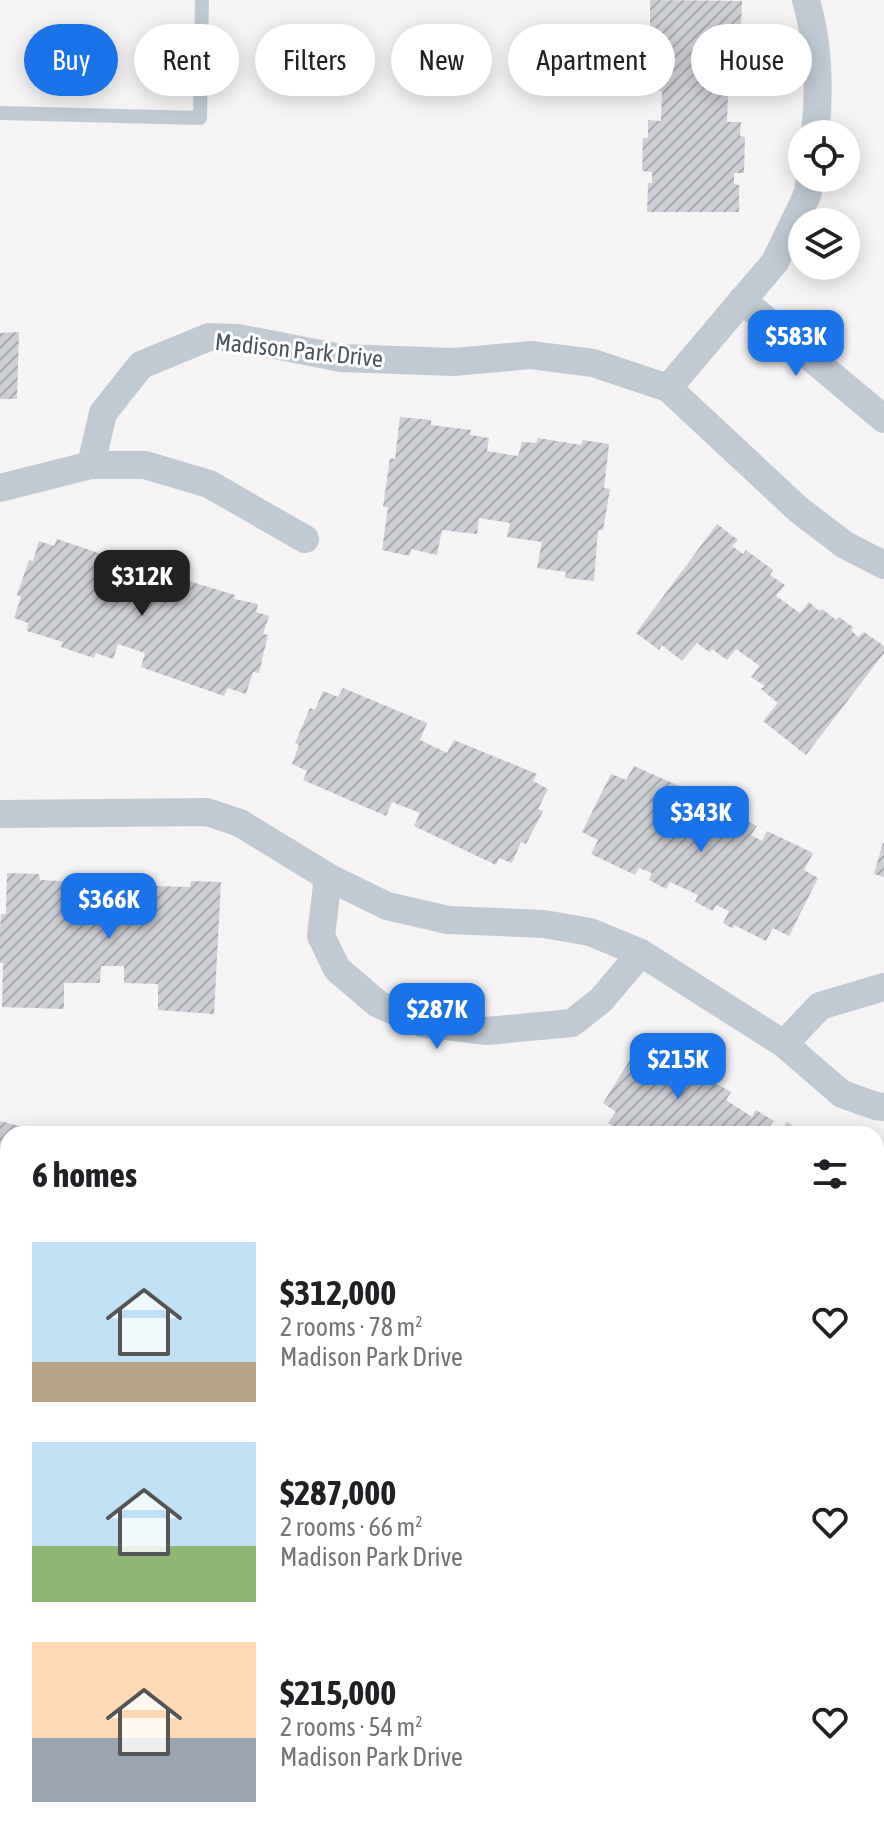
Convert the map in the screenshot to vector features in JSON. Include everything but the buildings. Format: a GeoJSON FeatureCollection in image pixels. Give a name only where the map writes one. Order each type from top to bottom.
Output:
{"type":"FeatureCollection","features":[{"type":"Feature","properties":{"kind":"street"},"geometry":{"type":"LineString","coordinates":[[806,0],[812,20],[818,68],[816,120]]}},
{"type":"Feature","properties":{"kind":"street"},"geometry":{"type":"LineString","coordinates":[[668,388],[775,262],[808,192]]}},
{"type":"Feature","properties":{"kind":"street"},"geometry":{"type":"LineString","coordinates":[[742,300],[884,419]]}},
{"type":"Feature","properties":{"kind":"street","name":"Madison Park Drive"},"geometry":{"type":"LineString","coordinates":[[91,465],[103,413],[141,365],[209,337],[238,338],[341,358],[454,362],[531,355],[593,363],[668,388],[799,510],[845,545],[884,565]]}},
{"type":"Feature","properties":{"kind":"street"},"geometry":{"type":"LineString","coordinates":[[0,488],[91,465],[145,465],[209,484],[305,539]]}},
{"type":"Feature","properties":{"kind":"street"},"geometry":{"type":"LineString","coordinates":[[0,814],[207,812],[240,823],[328,877],[387,906],[448,920],[544,924],[590,932],[641,953],[784,1044],[842,1094],[884,1107]]}},
{"type":"Feature","properties":{"kind":"street"},"geometry":{"type":"LineString","coordinates":[[328,877],[321,936],[337,969],[378,1004],[422,1023],[487,1031],[572,1023],[601,1000],[641,953]]}},
{"type":"Feature","properties":{"kind":"street"},"geometry":{"type":"LineString","coordinates":[[784,1044],[820,1006],[884,987]]}},
{"type":"Feature","properties":{"kind":"lane"},"geometry":{"type":"LineString","coordinates":[[0,113],[200,118],[202,0]]}}]}
